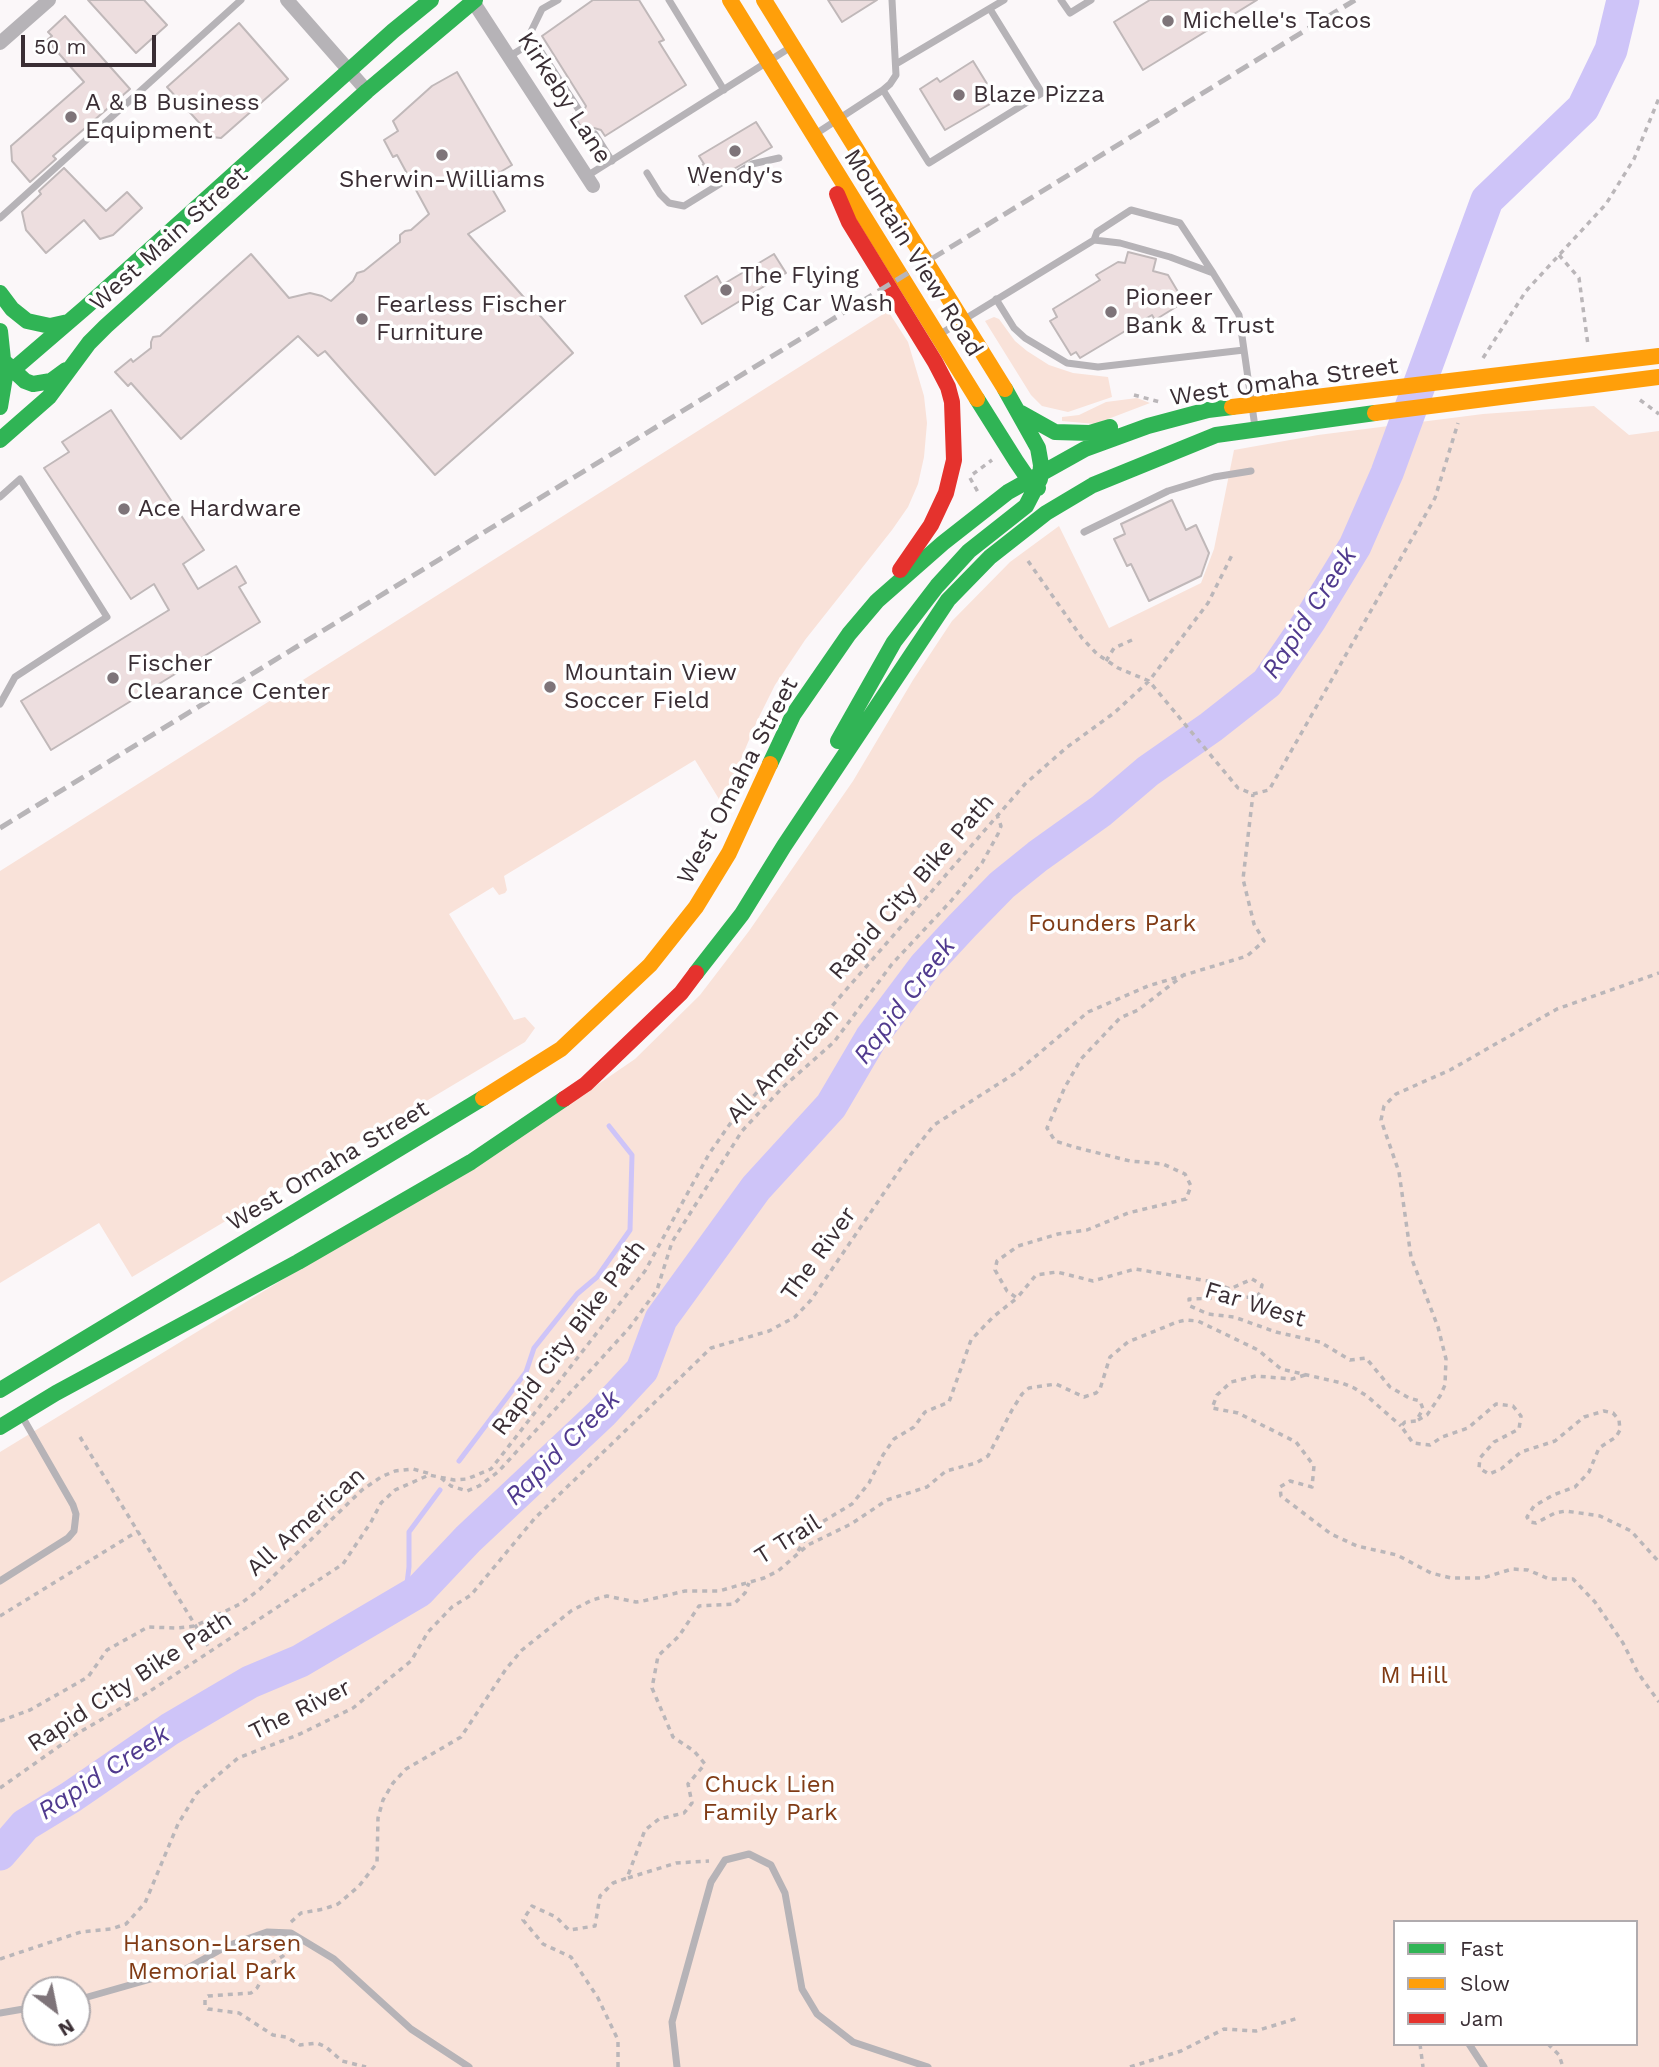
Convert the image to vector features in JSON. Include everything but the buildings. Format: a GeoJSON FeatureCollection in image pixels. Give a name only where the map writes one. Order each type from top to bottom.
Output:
{"type":"FeatureCollection","features":[{"type":"Feature","properties":{"kind":"main road","name":"West Main Street"},"geometry":{"type":"LineString","coordinates":[[4,370],[68,323],[431,0]]}},
{"type":"Feature","properties":{"kind":"main road","name":"West Main Street"},"geometry":{"type":"LineString","coordinates":[[0,440],[49,397],[106,326],[367,91],[474,0]]}},
{"type":"Feature","properties":{"kind":"main road","name":"Mountain View Road"},"geometry":{"type":"LineString","coordinates":[[730,0],[938,335],[1035,480]]}},
{"type":"Feature","properties":{"kind":"main road","name":"Mountain View Road"},"geometry":{"type":"LineString","coordinates":[[764,0],[1018,410],[1038,448],[1035,480]]}},
{"type":"Feature","properties":{"kind":"main road"},"geometry":{"type":"LineString","coordinates":[[813,136],[849,222],[948,387],[955,416],[954,460],[946,492],[931,525],[877,601]]}},
{"type":"Feature","properties":{"kind":"main road"},"geometry":{"type":"LineString","coordinates":[[0,293],[20,317],[27,321],[50,326],[68,323]]}},
{"type":"Feature","properties":{"kind":"main road"},"geometry":{"type":"LineString","coordinates":[[0,331],[5,386],[0,407]]}},
{"type":"Feature","properties":{"kind":"main road","name":"West Omaha Street"},"geometry":{"type":"LineString","coordinates":[[2,1386],[435,1129],[561,1049],[650,965],[696,907],[729,853],[793,715],[849,634],[877,601],[979,514],[1085,449],[1119,435],[1208,410],[1659,356]]}},
{"type":"Feature","properties":{"kind":"main road"},"geometry":{"type":"LineString","coordinates":[[4,370],[25,381],[42,384],[59,376],[74,363]]}},
{"type":"Feature","properties":{"kind":"main road","name":"West Omaha Street"},"geometry":{"type":"LineString","coordinates":[[0,1427],[298,1262],[471,1162],[586,1084],[681,993],[743,914],[784,846],[948,600],[970,575],[1046,513],[1081,492],[1131,468],[1216,435],[1659,377]]}},
{"type":"Feature","properties":{"kind":"main road"},"geometry":{"type":"LineString","coordinates":[[1018,410],[1048,430],[1072,434],[1107,429],[1194,401],[1208,410]]}},
{"type":"Feature","properties":{"kind":"main road"},"geometry":{"type":"LineString","coordinates":[[784,846],[842,734],[894,642],[937,586],[969,551],[1026,506],[1035,480],[1054,495],[1067,496],[1081,492]]}},
{"type":"Feature","properties":{"kind":"main road"},"geometry":{"type":"LineString","coordinates":[[2,1386],[21,1414]]}},
{"type":"Feature","properties":{"kind":"street"},"geometry":{"type":"LineString","coordinates":[[0,43],[49,0]]}},
{"type":"Feature","properties":{"kind":"street"},"geometry":{"type":"LineString","coordinates":[[287,0],[367,91]]}},
{"type":"Feature","properties":{"kind":"street","name":"Kirkeby Lane"},"geometry":{"type":"LineString","coordinates":[[474,0],[590,181]]}},
{"type":"Feature","properties":{"kind":"lane"},"geometry":{"type":"LineString","coordinates":[[0,218],[241,0]]}},
{"type":"Feature","properties":{"kind":"lane"},"geometry":{"type":"LineString","coordinates":[[510,56],[523,48],[542,9],[558,0]]}},
{"type":"Feature","properties":{"kind":"lane"},"geometry":{"type":"LineString","coordinates":[[669,0],[723,90]]}},
{"type":"Feature","properties":{"kind":"lane"},"geometry":{"type":"LineString","coordinates":[[813,136],[883,90],[896,75],[892,0]]}},
{"type":"Feature","properties":{"kind":"lane"},"geometry":{"type":"LineString","coordinates":[[896,64],[1004,0]]}},
{"type":"Feature","properties":{"kind":"lane"},"geometry":{"type":"LineString","coordinates":[[1061,0],[1070,13],[1091,0]]}},
{"type":"Feature","properties":{"kind":"lane"},"geometry":{"type":"LineString","coordinates":[[883,90],[929,163],[1042,93],[990,9]]}},
{"type":"Feature","properties":{"kind":"lane"},"geometry":{"type":"LineString","coordinates":[[530,35],[579,110]]}},
{"type":"Feature","properties":{"kind":"lane"},"geometry":{"type":"LineString","coordinates":[[590,181],[612,161],[793,46]]}},
{"type":"Feature","properties":{"kind":"lane"},"geometry":{"type":"LineString","coordinates":[[595,134],[612,161]]}},
{"type":"Feature","properties":{"kind":"lane"},"geometry":{"type":"LineString","coordinates":[[647,173],[669,203],[684,206],[752,164],[779,158]]}},
{"type":"Feature","properties":{"kind":"lane"},"geometry":{"type":"LineString","coordinates":[[1094,240],[1097,232],[1132,210],[1181,223],[1239,315],[1255,429]]}},
{"type":"Feature","properties":{"kind":"lane"},"geometry":{"type":"LineString","coordinates":[[938,335],[1094,240],[1120,243],[1213,273]]}},
{"type":"Feature","properties":{"kind":"lane"},"geometry":{"type":"LineString","coordinates":[[996,299],[1014,328],[1024,338],[1067,363],[1098,367],[1244,350]]}},
{"type":"Feature","properties":{"kind":"lane"},"geometry":{"type":"LineString","coordinates":[[1084,532],[1168,491],[1214,477],[1251,471]]}},
{"type":"Feature","properties":{"kind":"lane"},"geometry":{"type":"LineString","coordinates":[[0,497],[20,479],[107,617],[15,677],[0,704]]}},
{"type":"Feature","properties":{"kind":"lane"},"geometry":{"type":"LineString","coordinates":[[0,1581],[68,1538],[74,1531],[76,1514],[73,1505],[21,1414]]}},
{"type":"Feature","properties":{"kind":"lane"},"geometry":{"type":"LineString","coordinates":[[677,2067],[672,2022],[711,1882],[725,1860],[749,1854],[771,1865],[785,1893],[802,1989],[817,2014],[853,2042],[928,2067]]}},
{"type":"Feature","properties":{"kind":"lane"},"geometry":{"type":"LineString","coordinates":[[91,1996],[186,1969],[227,1946],[267,1932],[291,1933],[334,1959],[411,2029],[469,2067]]}},
{"type":"Feature","properties":{"kind":"lane"},"geometry":{"type":"LineString","coordinates":[[0,2013],[21,2009]]}},
{"type":"Feature","properties":{"kind":"lane"},"geometry":{"type":"LineString","coordinates":[[1470,2046],[1484,2067]]}},
{"type":"Feature","properties":{"kind":"path"},"geometry":{"type":"LineString","coordinates":[[1483,358],[1526,291],[1606,204],[1634,159],[1659,98]]}},
{"type":"Feature","properties":{"kind":"path"},"geometry":{"type":"LineString","coordinates":[[1559,255],[1579,278],[1588,345]]}},
{"type":"Feature","properties":{"kind":"path"},"geometry":{"type":"LineString","coordinates":[[1134,396],[1175,406]]}},
{"type":"Feature","properties":{"kind":"path"},"geometry":{"type":"LineString","coordinates":[[1028,561],[1082,638],[1106,661],[1149,681],[1238,788],[1253,794],[1269,790],[1435,498],[1459,419]]}},
{"type":"Feature","properties":{"kind":"path"},"geometry":{"type":"LineString","coordinates":[[971,479],[974,471],[994,459]]}},
{"type":"Feature","properties":{"kind":"path","name":"Rapid City Bike Path"},"geometry":{"type":"LineString","coordinates":[[0,1788],[78,1733],[147,1693],[343,1564],[381,1503],[395,1490],[429,1475],[454,1480],[467,1479],[491,1469],[645,1271],[702,1167],[732,1121],[1025,784],[1114,713],[1149,681],[1208,603],[1233,553]]}},
{"type":"Feature","properties":{"kind":"path"},"geometry":{"type":"LineString","coordinates":[[1106,661],[1114,648],[1132,640]]}},
{"type":"Feature","properties":{"kind":"path","name":"The River"},"geometry":{"type":"LineString","coordinates":[[0,1959],[81,1932],[111,1929],[126,1924],[145,1902],[178,1824],[197,1793],[238,1758],[300,1734],[353,1709],[411,1661],[428,1632],[452,1607],[471,1595],[535,1518],[711,1348],[769,1331],[795,1317],[811,1300],[907,1159],[934,1125],[1017,1072],[1088,1012],[1148,986],[1247,956],[1264,941],[1254,924],[1243,879],[1253,794]]}},
{"type":"Feature","properties":{"kind":"path","name":"All American"},"geometry":{"type":"LineString","coordinates":[[0,1721],[30,1710],[88,1677],[107,1650],[148,1627],[195,1626],[240,1604],[260,1589],[362,1490],[381,1477],[395,1471],[413,1469],[437,1476],[451,1486],[467,1491],[498,1472],[630,1327],[657,1290],[673,1242],[742,1131],[783,1087],[834,1042],[892,964],[951,901],[982,863],[1001,826],[997,815]]}},
{"type":"Feature","properties":{"kind":"path"},"geometry":{"type":"LineString","coordinates":[[1659,973],[1556,1009],[1450,1070],[1396,1094],[1384,1106],[1381,1120],[1399,1172],[1411,1257],[1438,1327],[1446,1359],[1445,1385],[1440,1396],[1427,1415],[1416,1421],[1405,1422],[1401,1426],[1413,1443],[1430,1445],[1442,1437],[1468,1428],[1496,1404],[1513,1406],[1521,1416],[1518,1429],[1494,1442],[1480,1458],[1479,1468],[1489,1474],[1495,1473],[1521,1452],[1555,1441],[1584,1417],[1604,1411],[1613,1413],[1619,1420],[1620,1430],[1616,1437],[1599,1448],[1590,1472],[1575,1487],[1534,1506],[1527,1517],[1530,1522],[1536,1523],[1555,1513],[1566,1511],[1600,1516],[1631,1531],[1659,1562]]}},
{"type":"Feature","properties":{"kind":"path"},"geometry":{"type":"LineString","coordinates":[[795,1556],[813,1528],[852,1504],[870,1483],[894,1439],[914,1427],[925,1412],[949,1402],[971,1340],[993,1317],[1017,1298],[1007,1291],[995,1270],[997,1261],[1018,1246],[1058,1234],[1087,1230],[1128,1213],[1186,1199],[1191,1186],[1185,1174],[1163,1164],[1130,1161],[1055,1141],[1047,1128],[1081,1059],[1121,1018],[1138,1010],[1185,974]]}},
{"type":"Feature","properties":{"kind":"path","name":"Far West"},"geometry":{"type":"LineString","coordinates":[[1017,1298],[1036,1275],[1057,1272],[1093,1281],[1135,1269],[1208,1281],[1230,1289],[1252,1279],[1262,1285],[1256,1297],[1189,1299],[1190,1306],[1208,1314],[1234,1317],[1276,1332],[1320,1342],[1350,1360],[1366,1358],[1390,1388],[1420,1401],[1423,1409],[1416,1421]]}},
{"type":"Feature","properties":{"kind":"path","name":"T Trail"},"geometry":{"type":"LineString","coordinates":[[291,1933],[290,1924],[297,1916],[338,1904],[370,1872],[378,1857],[378,1818],[383,1800],[393,1783],[407,1769],[461,1737],[506,1669],[522,1650],[552,1624],[583,1603],[599,1598],[617,1597],[636,1602],[685,1591],[719,1591],[778,1571],[808,1545],[851,1524],[887,1500],[927,1487],[946,1471],[983,1460],[996,1444],[1022,1394],[1029,1388],[1056,1384],[1080,1396],[1090,1397],[1100,1389],[1105,1367],[1118,1349],[1128,1342],[1177,1322],[1198,1321],[1258,1350],[1281,1369],[1342,1382],[1354,1388],[1401,1426]]}},
{"type":"Feature","properties":{"kind":"path"},"geometry":{"type":"LineString","coordinates":[[1307,1374],[1293,1379],[1256,1376],[1231,1382],[1217,1395],[1212,1408],[1238,1413],[1296,1442],[1314,1466],[1312,1488],[1290,1481],[1280,1487],[1281,1496],[1331,1534],[1357,1546],[1397,1555],[1431,1573],[1451,1578],[1483,1577],[1512,1569],[1528,1570],[1549,1579],[1573,1579],[1595,1602],[1659,1702]]}},
{"type":"Feature","properties":{"kind":"path"},"geometry":{"type":"LineString","coordinates":[[80,1437],[211,1651]]}},
{"type":"Feature","properties":{"kind":"path"},"geometry":{"type":"LineString","coordinates":[[0,1616],[138,1531]]}},
{"type":"Feature","properties":{"kind":"path"},"geometry":{"type":"LineString","coordinates":[[627,1878],[645,1830],[659,1819],[684,1813],[692,1803],[688,1784],[705,1764],[694,1751],[673,1737],[652,1688],[658,1656],[679,1636],[699,1606],[734,1604],[745,1593],[749,1583]]}},
{"type":"Feature","properties":{"kind":"path"},"geometry":{"type":"LineString","coordinates":[[618,2067],[618,2040],[598,1998],[570,1957],[543,1944],[523,1920],[532,1906],[556,1917],[569,1930],[595,1926],[600,1896],[613,1883],[676,1863],[725,1860]]}},
{"type":"Feature","properties":{"kind":"path"},"geometry":{"type":"LineString","coordinates":[[291,1933],[291,1947],[288,1952],[271,1963],[257,1988],[242,1996],[208,1996],[205,2006],[208,2009],[239,2013],[273,2035],[286,2037],[300,2045],[317,2043],[342,2061],[366,2067]]}},
{"type":"Feature","properties":{"kind":"path"},"geometry":{"type":"LineString","coordinates":[[1130,2067],[1181,2051],[1224,2029],[1256,2031],[1298,2018]]}},
{"type":"Feature","properties":{"kind":"path"},"geometry":{"type":"LineString","coordinates":[[1420,2046],[1423,2067]]}},
{"type":"Feature","properties":{"kind":"path"},"geometry":{"type":"LineString","coordinates":[[1550,2046],[1559,2055],[1563,2067]]}},
{"type":"Feature","properties":{"kind":"green space"},"geometry":{"type":"Polygon","coordinates":[[[888,311],[908,342],[924,396],[927,423],[918,484],[908,507],[892,530],[805,640],[775,685],[722,804],[695,760],[504,876],[507,890],[505,893],[499,895],[493,887],[449,914],[514,1020],[525,1017],[535,1028],[525,1042],[132,1277],[99,1223],[0,1283],[0,871],[888,311]]]}},
{"type":"Feature","properties":{"kind":"green space"},"geometry":{"type":"Polygon","coordinates":[[[994,317],[999,319],[1015,341],[1049,365],[1073,373],[1108,377],[1112,397],[1068,412],[1042,406],[1031,395],[985,321],[994,317]]]}},
{"type":"Feature","properties":{"kind":"green space"},"geometry":{"type":"Polygon","coordinates":[[[1137,398],[1150,403],[1095,424],[1062,421],[1062,417],[1079,415],[1106,402],[1137,398]]]}},
{"type":"Feature","properties":{"kind":"green space"},"geometry":{"type":"Polygon","coordinates":[[[1594,406],[1629,435],[1659,431],[1659,2067],[0,2067],[0,1452],[559,1111],[635,1059],[700,995],[749,931],[853,781],[913,680],[952,621],[1010,562],[1059,526],[1109,628],[1201,583],[1214,549],[1234,450],[1318,435],[1483,414],[1594,406]]]}},
{"type":"Feature","properties":{"kind":"waterway","name":"Rapid Creek"},"geometry":{"type":"LineString","coordinates":[[0,1854],[25,1825],[170,1729],[250,1682],[300,1661],[419,1591],[468,1539],[602,1413],[642,1370],[661,1319],[756,1188],[831,1106],[871,1038],[925,966],[962,926],[1002,885],[1038,856],[1267,683],[1310,620],[1355,546],[1387,473],[1487,200],[1583,108],[1611,50],[1623,0]]}},
{"type":"Feature","properties":{"kind":"waterway"},"geometry":{"type":"LineString","coordinates":[[459,1461],[526,1372],[534,1348],[577,1294],[597,1277],[630,1230],[632,1155],[609,1126]]}},
{"type":"Feature","properties":{"kind":"waterway"},"geometry":{"type":"LineString","coordinates":[[405,1600],[409,1532],[440,1490]]}},
{"type":"Feature","properties":{"kind":"railway"},"geometry":{"type":"LineString","coordinates":[[0,828],[1355,0]]}},
{"type":"Feature","properties":{"kind":"traffic: fast"},"geometry":{"type":"LineString","coordinates":[[0,381],[431,0]]}},
{"type":"Feature","properties":{"kind":"traffic: fast"},"geometry":{"type":"LineString","coordinates":[[0,440],[49,397],[89,343],[106,326],[367,91],[475,0]]}},
{"type":"Feature","properties":{"kind":"traffic: fast"},"geometry":{"type":"LineString","coordinates":[[0,293],[12,309],[27,321],[50,326],[68,322]]}},
{"type":"Feature","properties":{"kind":"traffic: fast"},"geometry":{"type":"LineString","coordinates":[[0,331],[4,369]]}},
{"type":"Feature","properties":{"kind":"traffic: fast"},"geometry":{"type":"LineString","coordinates":[[0,358],[25,381],[33,384],[51,381],[66,370]]}},
{"type":"Feature","properties":{"kind":"traffic: fast"},"geometry":{"type":"LineString","coordinates":[[0,407],[5,377]]}},
{"type":"Feature","properties":{"kind":"traffic: fast"},"geometry":{"type":"LineString","coordinates":[[838,741],[894,642],[937,586],[969,551],[1026,506],[1040,479],[1038,448],[1005,389]]}},
{"type":"Feature","properties":{"kind":"traffic: fast"},"geometry":{"type":"LineString","coordinates":[[977,399],[1031,483],[1038,488]]}},
{"type":"Feature","properties":{"kind":"traffic: fast"},"geometry":{"type":"LineString","coordinates":[[770,764],[793,715],[849,634],[877,601],[943,543],[1008,492],[1085,449],[1148,426],[1208,410],[1232,407]]}},
{"type":"Feature","properties":{"kind":"traffic: fast"},"geometry":{"type":"LineString","coordinates":[[1021,413],[1055,432],[1090,433],[1110,427]]}},
{"type":"Feature","properties":{"kind":"traffic: fast"},"geometry":{"type":"LineString","coordinates":[[696,973],[742,914],[784,846],[948,600],[990,557],[1046,513],[1093,485],[1216,435],[1375,413]]}},
{"type":"Feature","properties":{"kind":"traffic: fast"},"geometry":{"type":"LineString","coordinates":[[0,1390],[483,1098]]}},
{"type":"Feature","properties":{"kind":"traffic: fast"},"geometry":{"type":"LineString","coordinates":[[0,1427],[56,1393],[298,1262],[471,1162],[564,1099]]}},
{"type":"Feature","properties":{"kind":"traffic: slow"},"geometry":{"type":"LineString","coordinates":[[730,0],[977,399]]}},
{"type":"Feature","properties":{"kind":"traffic: slow"},"geometry":{"type":"LineString","coordinates":[[764,0],[1005,389]]}},
{"type":"Feature","properties":{"kind":"traffic: slow"},"geometry":{"type":"LineString","coordinates":[[1232,407],[1659,356]]}},
{"type":"Feature","properties":{"kind":"traffic: slow"},"geometry":{"type":"LineString","coordinates":[[1375,413],[1659,377]]}},
{"type":"Feature","properties":{"kind":"traffic: slow"},"geometry":{"type":"LineString","coordinates":[[483,1098],[561,1049],[650,965],[696,907],[729,853],[770,764]]}},
{"type":"Feature","properties":{"kind":"traffic: jam"},"geometry":{"type":"LineString","coordinates":[[837,194],[849,222],[935,362],[948,387],[952,402],[954,460],[946,493],[931,525],[900,570]]}},
{"type":"Feature","properties":{"kind":"traffic: jam"},"geometry":{"type":"LineString","coordinates":[[564,1099],[586,1084],[681,993],[696,973]]}},
{"type":"Feature","properties":{"kind":"place","name":"Michelle's Tacos"},"geometry":{"type":"Point","coordinates":[1168,21]}},
{"type":"Feature","properties":{"kind":"place","name":"Blaze Pizza"},"geometry":{"type":"Point","coordinates":[959,95]}},
{"type":"Feature","properties":{"kind":"place","name":"A & B Business Equipment"},"geometry":{"type":"Point","coordinates":[71,117]}},
{"type":"Feature","properties":{"kind":"place","name":"Wendy's"},"geometry":{"type":"Point","coordinates":[735,151]}},
{"type":"Feature","properties":{"kind":"place","name":"Sherwin-Williams"},"geometry":{"type":"Point","coordinates":[442,155]}},
{"type":"Feature","properties":{"kind":"place","name":"The Flying Pig Car Wash"},"geometry":{"type":"Point","coordinates":[726,290]}},
{"type":"Feature","properties":{"kind":"place","name":"Pioneer Bank & Trust"},"geometry":{"type":"Point","coordinates":[1111,312]}},
{"type":"Feature","properties":{"kind":"place","name":"Fearless Fischer Furniture"},"geometry":{"type":"Point","coordinates":[362,319]}},
{"type":"Feature","properties":{"kind":"place","name":"Ace Hardware"},"geometry":{"type":"Point","coordinates":[124,509]}},
{"type":"Feature","properties":{"kind":"place","name":"Fischer Clearance Center"},"geometry":{"type":"Point","coordinates":[113,678]}},
{"type":"Feature","properties":{"kind":"place","name":"Mountain View Soccer Field"},"geometry":{"type":"Point","coordinates":[550,687]}},
{"type":"Feature","properties":{"kind":"park label","name":"Founders Park"},"geometry":{"type":"Point","coordinates":[1112,924]}},
{"type":"Feature","properties":{"kind":"park label","name":"M Hill"},"geometry":{"type":"Point","coordinates":[1414,1676]}},
{"type":"Feature","properties":{"kind":"park label","name":"Chuck Lien Family Park"},"geometry":{"type":"Point","coordinates":[770,1799]}},
{"type":"Feature","properties":{"kind":"park label","name":"Hanson-Larsen Memorial Park"},"geometry":{"type":"Point","coordinates":[212,1958]}}]}
